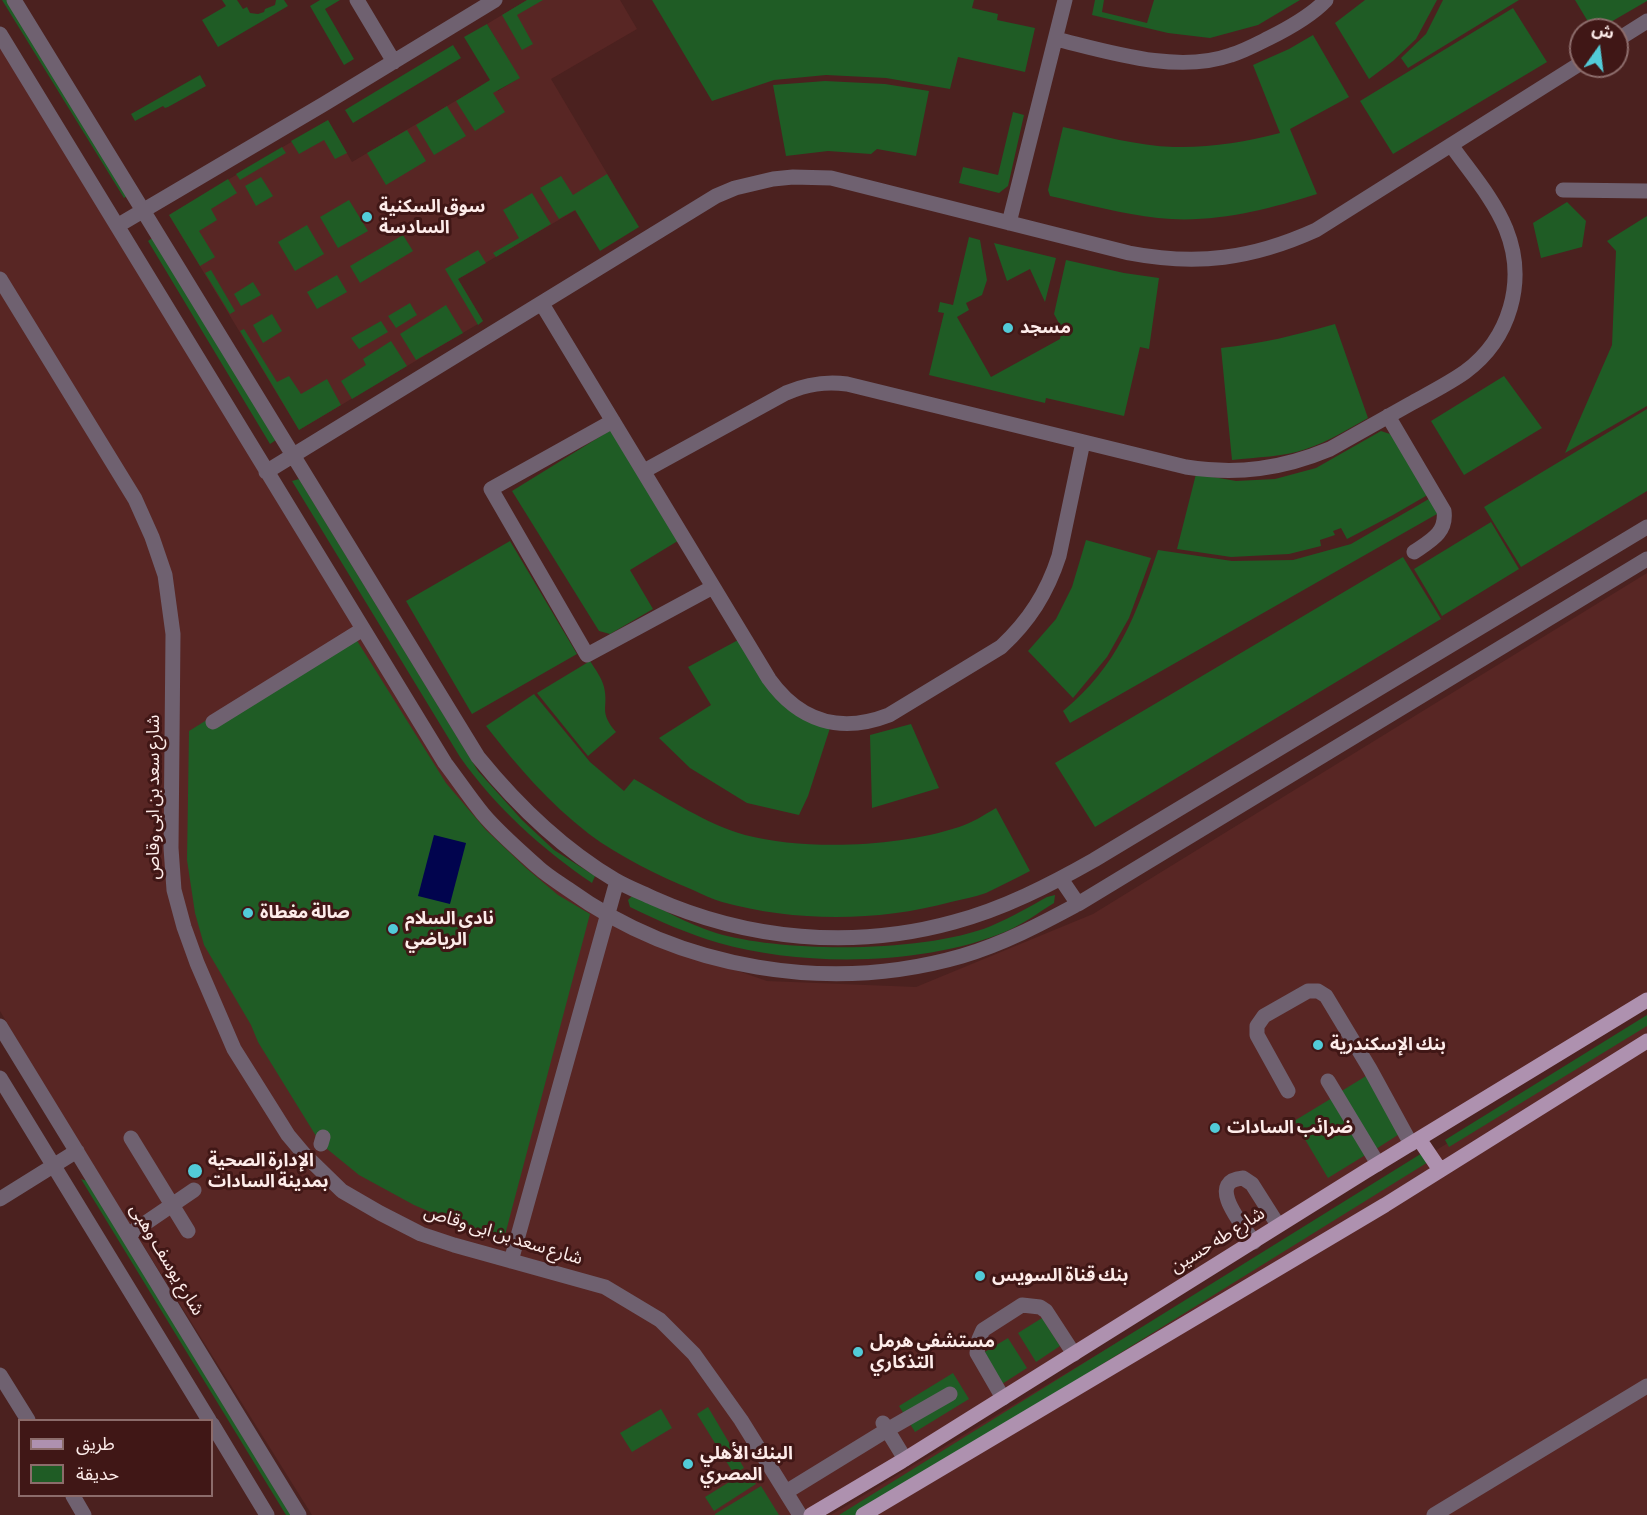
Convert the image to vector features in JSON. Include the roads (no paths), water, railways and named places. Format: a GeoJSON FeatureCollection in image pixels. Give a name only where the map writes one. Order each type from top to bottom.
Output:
{"type":"FeatureCollection","features":[{"type":"Feature","properties":{"kind":"main road","name":"شارع طه حسين"},"geometry":{"type":"LineString","coordinates":[[811,1515],[905,1459],[1278,1225],[1647,1000]]}},
{"type":"Feature","properties":{"kind":"main road"},"geometry":{"type":"LineString","coordinates":[[863,1515],[1385,1205],[1647,1041]]}},
{"type":"Feature","properties":{"kind":"main road"},"geometry":{"type":"LineString","coordinates":[[1415,1142],[1440,1170]]}},
{"type":"Feature","properties":{"kind":"street"},"geometry":{"type":"LineString","coordinates":[[14,0],[478,757],[505,790],[543,828],[617,881],[674,907],[729,925],[784,936],[841,939],[898,934],[954,922],[1008,903],[1061,879],[1647,527]]}},
{"type":"Feature","properties":{"kind":"street"},"geometry":{"type":"LineString","coordinates":[[357,0],[394,62]]}},
{"type":"Feature","properties":{"kind":"street"},"geometry":{"type":"LineString","coordinates":[[117,226],[495,0]]}},
{"type":"Feature","properties":{"kind":"street"},"geometry":{"type":"LineString","coordinates":[[1009,223],[1065,0]]}},
{"type":"Feature","properties":{"kind":"street"},"geometry":{"type":"LineString","coordinates":[[1056,39],[1135,58],[1160,61],[1207,60],[1230,56],[1282,32],[1326,0]]}},
{"type":"Feature","properties":{"kind":"street"},"geometry":{"type":"LineString","coordinates":[[1629,32],[1647,21]]}},
{"type":"Feature","properties":{"kind":"street"},"geometry":{"type":"LineString","coordinates":[[0,34],[445,763],[484,815],[540,869],[606,914],[655,938],[733,963],[788,972],[851,974],[901,969],[962,956],[1027,932],[1078,904],[1647,559]]}},
{"type":"Feature","properties":{"kind":"street"},"geometry":{"type":"LineString","coordinates":[[266,472],[716,196],[735,188],[773,179],[831,178],[1151,258],[1196,261],[1244,255],[1269,249],[1316,230],[1569,71]]}},
{"type":"Feature","properties":{"kind":"street"},"geometry":{"type":"LineString","coordinates":[[644,471],[786,393],[817,383],[848,384],[1186,467],[1228,472],[1250,471],[1291,464],[1311,457],[1330,449],[1464,373],[1495,342],[1508,316],[1515,287],[1514,257],[1505,228],[1499,214],[1451,145]]}},
{"type":"Feature","properties":{"kind":"street"},"geometry":{"type":"LineString","coordinates":[[1563,190],[1647,191]]}},
{"type":"Feature","properties":{"kind":"street","name":"شارع سعد بن ابى وقاص"},"geometry":{"type":"LineString","coordinates":[[0,279],[135,499],[153,537],[165,575],[173,634],[171,848],[174,890],[197,963],[234,1049],[288,1135],[342,1191],[380,1214],[421,1234],[605,1287],[660,1320],[694,1354],[741,1420],[800,1515]]}},
{"type":"Feature","properties":{"kind":"street"},"geometry":{"type":"LineString","coordinates":[[542,304],[769,679],[786,700],[798,709],[810,716],[836,724],[863,723],[889,716],[1001,647],[1027,620],[1047,589],[1059,556],[1083,441]]}},
{"type":"Feature","properties":{"kind":"street"},"geometry":{"type":"LineString","coordinates":[[1388,417],[1444,511],[1445,522],[1438,535],[1414,552]]}},
{"type":"Feature","properties":{"kind":"street"},"geometry":{"type":"LineString","coordinates":[[613,421],[491,489],[588,655],[713,587]]}},
{"type":"Feature","properties":{"kind":"street"},"geometry":{"type":"LineString","coordinates":[[213,722],[363,629]]}},
{"type":"Feature","properties":{"kind":"street"},"geometry":{"type":"LineString","coordinates":[[1061,879],[1078,904]]}},
{"type":"Feature","properties":{"kind":"street"},"geometry":{"type":"LineString","coordinates":[[511,1261],[617,881]]}},
{"type":"Feature","properties":{"kind":"street"},"geometry":{"type":"LineString","coordinates":[[1288,1091],[1257,1035],[1257,1026],[1264,1016],[1308,991],[1318,991],[1326,996],[1415,1142]]}},
{"type":"Feature","properties":{"kind":"street","name":"شارع يوسف وهبى"},"geometry":{"type":"LineString","coordinates":[[0,1026],[299,1515]]}},
{"type":"Feature","properties":{"kind":"street"},"geometry":{"type":"LineString","coordinates":[[0,1078],[208,1419]]}},
{"type":"Feature","properties":{"kind":"street"},"geometry":{"type":"LineString","coordinates":[[1328,1081],[1378,1164]]}},
{"type":"Feature","properties":{"kind":"street"},"geometry":{"type":"LineString","coordinates":[[131,1138],[188,1231]]}},
{"type":"Feature","properties":{"kind":"street"},"geometry":{"type":"LineString","coordinates":[[0,1199],[77,1151]]}},
{"type":"Feature","properties":{"kind":"street"},"geometry":{"type":"LineString","coordinates":[[1254,1242],[1226,1198],[1226,1188],[1231,1181],[1243,1178],[1252,1184],[1278,1225]]}},
{"type":"Feature","properties":{"kind":"street"},"geometry":{"type":"LineString","coordinates":[[128,1235],[194,1190]]}},
{"type":"Feature","properties":{"kind":"street"},"geometry":{"type":"LineString","coordinates":[[1003,1398],[977,1353],[979,1339],[985,1327],[1022,1305],[1040,1307],[1046,1311],[1074,1354]]}},
{"type":"Feature","properties":{"kind":"street"},"geometry":{"type":"LineString","coordinates":[[0,1376],[26,1419]]}},
{"type":"Feature","properties":{"kind":"street"},"geometry":{"type":"LineString","coordinates":[[1434,1515],[1647,1386]]}},
{"type":"Feature","properties":{"kind":"street"},"geometry":{"type":"LineString","coordinates":[[786,1492],[885,1427],[950,1394]]}},
{"type":"Feature","properties":{"kind":"street"},"geometry":{"type":"LineString","coordinates":[[213,1427],[267,1515]]}},
{"type":"Feature","properties":{"kind":"street"},"geometry":{"type":"LineString","coordinates":[[885,1427],[905,1459]]}},
{"type":"Feature","properties":{"kind":"street"},"geometry":{"type":"LineString","coordinates":[[74,1497],[84,1515]]}},
{"type":"Feature","properties":{"kind":"place","name":"سوق السكنية السادسة"},"geometry":{"type":"Point","coordinates":[367,217]}},
{"type":"Feature","properties":{"kind":"place","name":"مسجد"},"geometry":{"type":"Point","coordinates":[1008,328]}},
{"type":"Feature","properties":{"kind":"place","name":"صالة مغطاة"},"geometry":{"type":"Point","coordinates":[248,913]}},
{"type":"Feature","properties":{"kind":"place","name":"نادي السلام الرياضي"},"geometry":{"type":"Point","coordinates":[393,929]}},
{"type":"Feature","properties":{"kind":"place","name":"بنك الإسكندرية"},"geometry":{"type":"Point","coordinates":[1318,1045]}},
{"type":"Feature","properties":{"kind":"place","name":"ضرائب السادات"},"geometry":{"type":"Point","coordinates":[1215,1128]}},
{"type":"Feature","properties":{"kind":"place","name":"الإدارة الصحية بمدينة السادات"},"geometry":{"type":"Point","coordinates":[195,1171]}},
{"type":"Feature","properties":{"kind":"place","name":"بنك قناة السويس"},"geometry":{"type":"Point","coordinates":[980,1276]}},
{"type":"Feature","properties":{"kind":"place","name":"مستشفى هرمل التذكاري"},"geometry":{"type":"Point","coordinates":[858,1352]}},
{"type":"Feature","properties":{"kind":"place","name":"البنك الأهلي المصري"},"geometry":{"type":"Point","coordinates":[688,1464]}}]}
